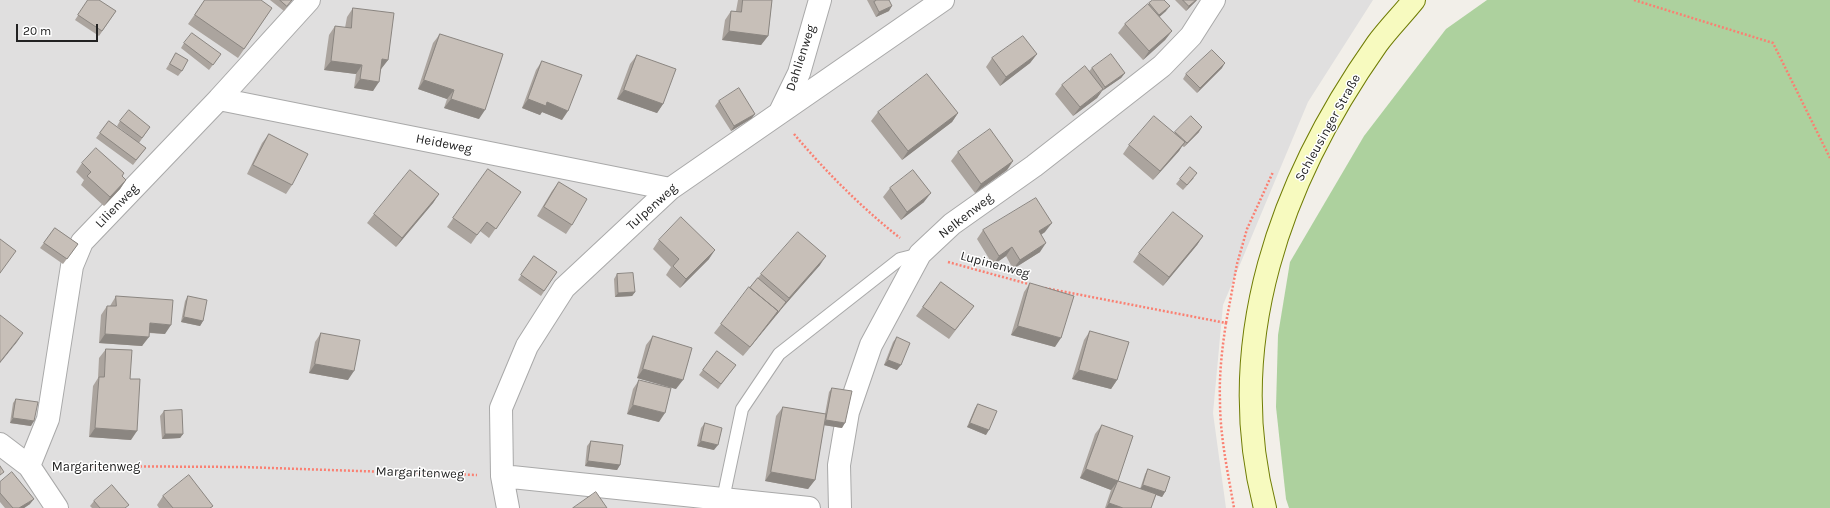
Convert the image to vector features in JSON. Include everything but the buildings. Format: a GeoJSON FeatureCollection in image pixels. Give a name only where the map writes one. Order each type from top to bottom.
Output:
{"type":"FeatureCollection","features":[{"type":"Feature","properties":{"kind":"main road","name":"Schleusinger Straße"},"geometry":{"type":"LineString","coordinates":[[1265,508],[1253,442],[1250,380],[1256,320],[1270,258],[1296,185],[1322,132],[1378,43],[1414,0]]}},
{"type":"Feature","properties":{"kind":"street","name":"Lilienweg"},"geometry":{"type":"LineString","coordinates":[[29,466],[48,419],[72,266],[82,242],[219,98],[309,0]]}},
{"type":"Feature","properties":{"kind":"street","name":"Dahlienweg"},"geometry":{"type":"LineString","coordinates":[[778,115],[799,73],[820,0]]}},
{"type":"Feature","properties":{"kind":"street","name":"Tulpenweg"},"geometry":{"type":"LineString","coordinates":[[508,508],[502,476],[501,408],[527,346],[564,288],[670,189],[943,0]]}},
{"type":"Feature","properties":{"kind":"street","name":"Nelkenweg"},"geometry":{"type":"LineString","coordinates":[[840,508],[839,465],[848,412],[871,345],[920,254],[952,224],[1034,166],[1162,66],[1191,36],[1214,0]]}},
{"type":"Feature","properties":{"kind":"street","name":"Heideweg"},"geometry":{"type":"LineString","coordinates":[[219,98],[670,189]]}},
{"type":"Feature","properties":{"kind":"street"},"geometry":{"type":"LineString","coordinates":[[0,444],[29,466],[57,508]]}},
{"type":"Feature","properties":{"kind":"street"},"geometry":{"type":"LineString","coordinates":[[502,476],[809,508]]}},
{"type":"Feature","properties":{"kind":"lane"},"geometry":{"type":"LineString","coordinates":[[723,499],[742,409],[780,354],[900,259],[920,254]]}},
{"type":"Feature","properties":{"kind":"path"},"geometry":{"type":"LineString","coordinates":[[1634,0],[1773,43],[1830,158]]}},
{"type":"Feature","properties":{"kind":"path","name":"Lupinenweg"},"geometry":{"type":"LineString","coordinates":[[778,115],[835,180],[874,217],[920,254],[1035,286]]}},
{"type":"Feature","properties":{"kind":"path","name":"Lupinenweg"},"geometry":{"type":"LineString","coordinates":[[1042,287],[1226,324],[1221,357],[1220,402],[1224,448],[1234,508]]}},
{"type":"Feature","properties":{"kind":"path","name":"Margaritenweg"},"geometry":{"type":"LineString","coordinates":[[29,466],[242,467],[502,476]]}},
{"type":"Feature","properties":{"kind":"shaded area"},"geometry":{"type":"Polygon","coordinates":[[[0,0],[1373,0],[1308,102],[1223,305],[1213,413],[1226,508],[0,508],[0,0]]]}},
{"type":"Feature","properties":{"kind":"green space"},"geometry":{"type":"Polygon","coordinates":[[[1487,0],[1830,0],[1830,508],[1289,508],[1286,499],[1276,407],[1278,335],[1290,262],[1364,136],[1446,29],[1487,0]]]}}]}
